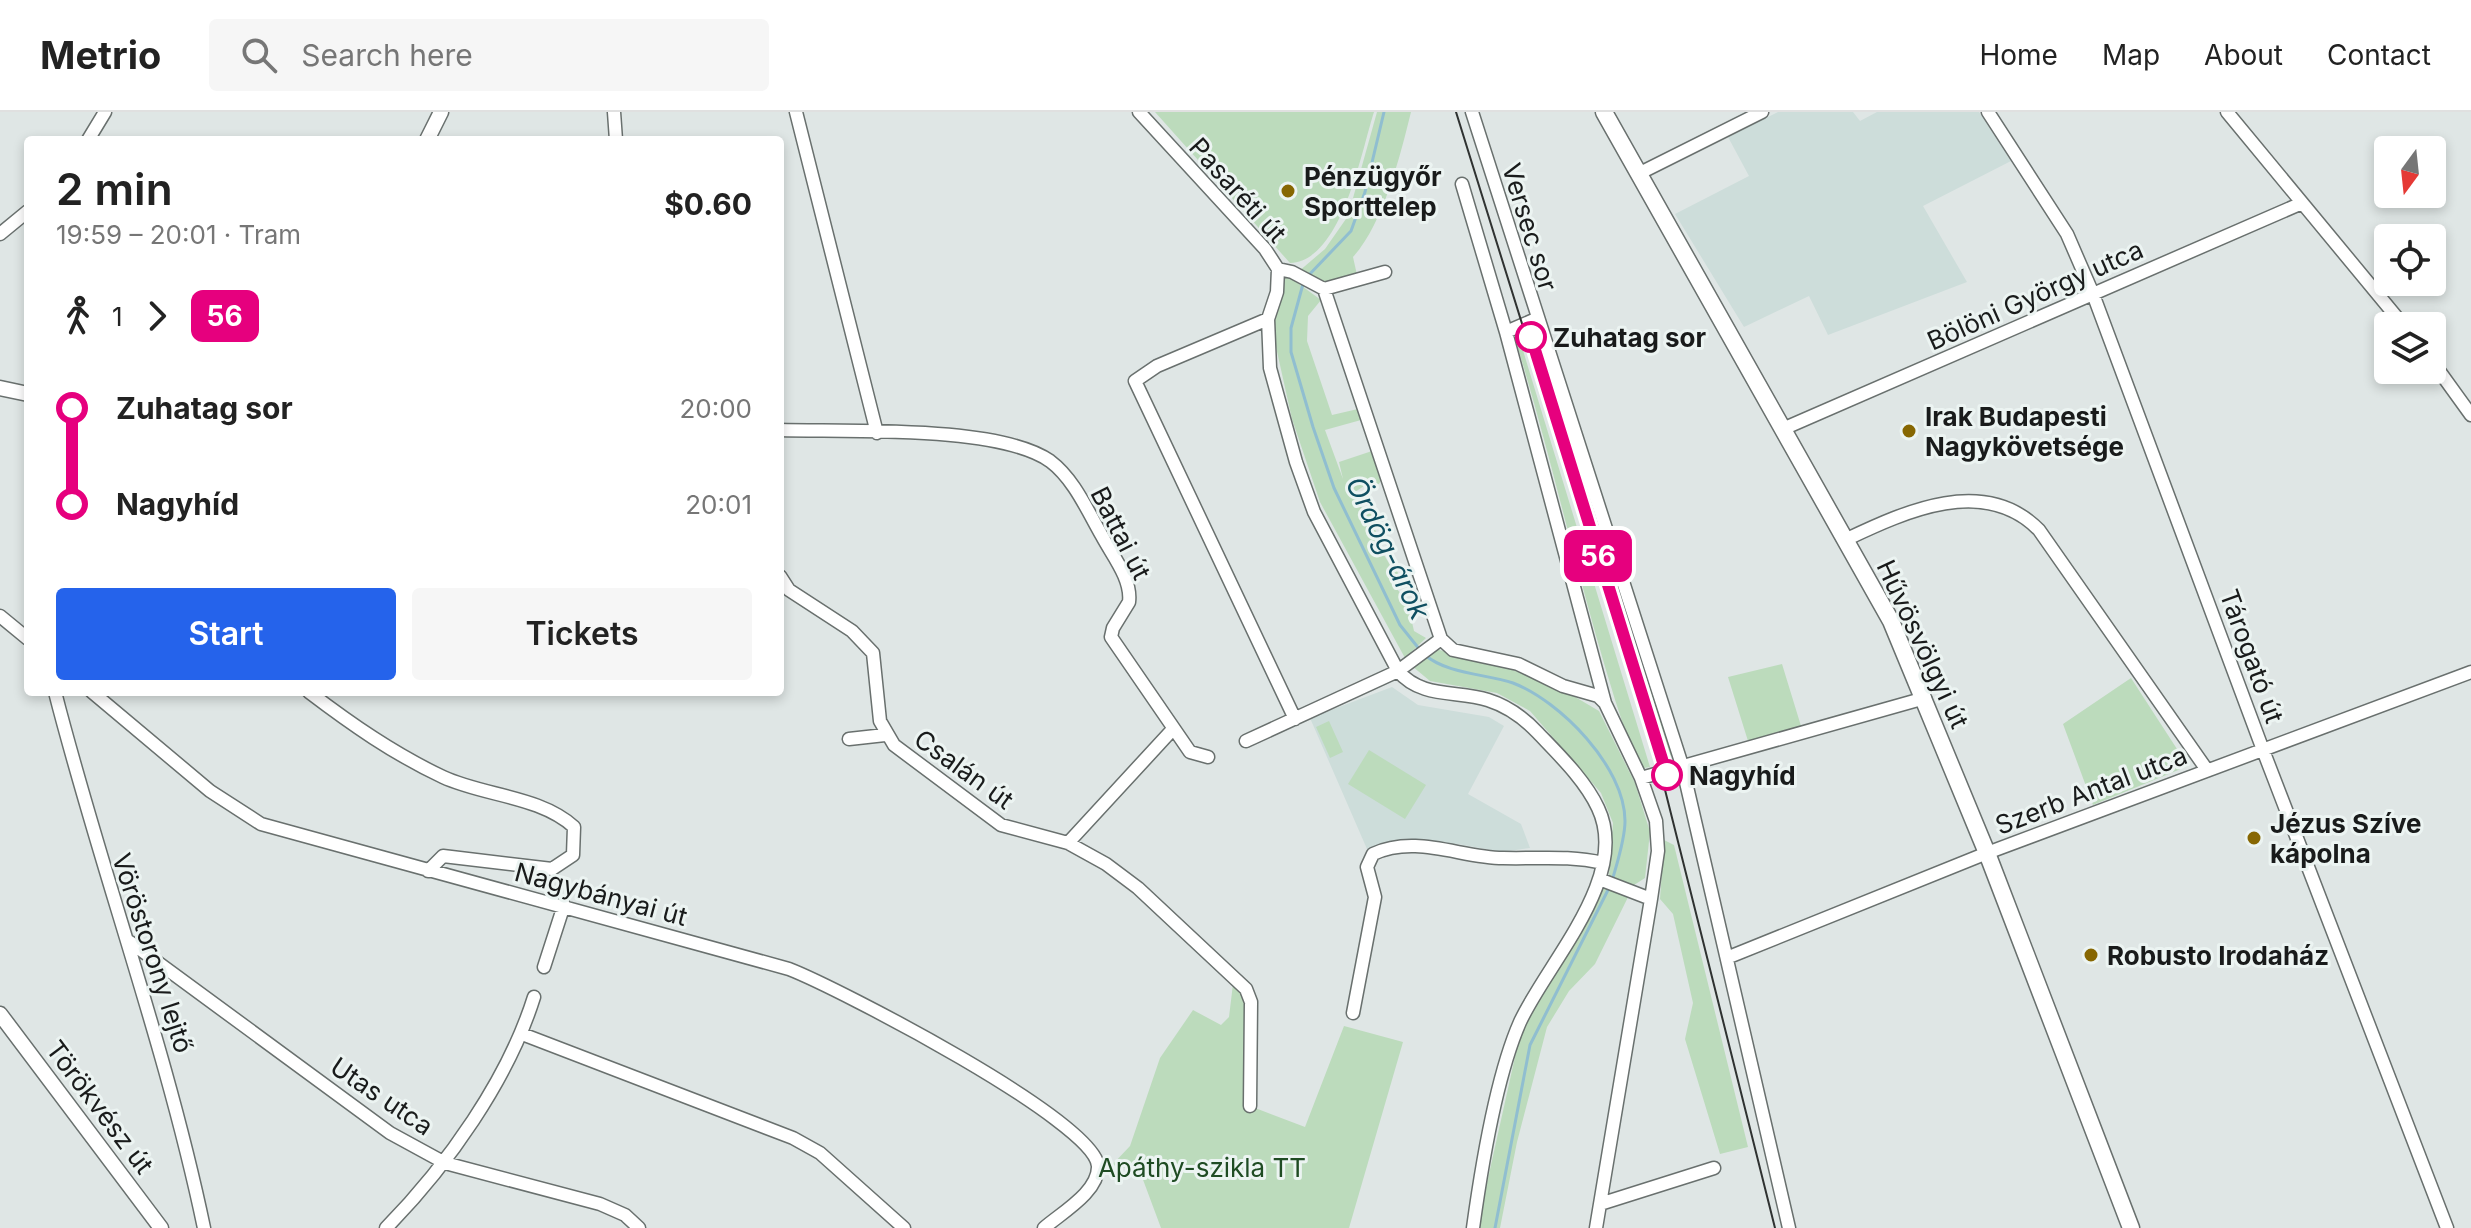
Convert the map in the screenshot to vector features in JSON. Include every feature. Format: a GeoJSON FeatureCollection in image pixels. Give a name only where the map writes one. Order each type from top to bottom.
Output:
{"type":"FeatureCollection","features":[{"type":"Feature","properties":{"kind":"main road","name":"Hűvösvölgyi út"},"geometry":{"type":"LineString","coordinates":[[1604,112],[1687,265],[1785,428],[1891,621],[1987,853],[2131,1228]]}},
{"type":"Feature","properties":{"kind":"street"},"geometry":{"type":"LineString","coordinates":[[90,136],[105,112]]}},
{"type":"Feature","properties":{"kind":"street"},"geometry":{"type":"LineString","coordinates":[[429,136],[441,112]]}},
{"type":"Feature","properties":{"kind":"street"},"geometry":{"type":"LineString","coordinates":[[614,112],[616,136]]}},
{"type":"Feature","properties":{"kind":"street"},"geometry":{"type":"LineString","coordinates":[[796,112],[877,433]]}},
{"type":"Feature","properties":{"kind":"street","name":"Pasaréti út"},"geometry":{"type":"LineString","coordinates":[[1139,112],[1265,249],[1278,269],[1277,292],[1268,319],[1270,368],[1314,512],[1398,671]]}},
{"type":"Feature","properties":{"kind":"street","name":"Versec sor"},"geometry":{"type":"LineString","coordinates":[[1472,112],[1536,319],[1682,765],[1729,957],[1789,1228]]}},
{"type":"Feature","properties":{"kind":"street"},"geometry":{"type":"LineString","coordinates":[[1638,174],[1762,112]]}},
{"type":"Feature","properties":{"kind":"street","name":"Tárogató út"},"geometry":{"type":"LineString","coordinates":[[1988,112],[2067,234],[2093,294],[2263,750],[2447,1228]]}},
{"type":"Feature","properties":{"kind":"street"},"geometry":{"type":"LineString","coordinates":[[2227,112],[2392,312]]}},
{"type":"Feature","properties":{"kind":"street"},"geometry":{"type":"LineString","coordinates":[[1462,184],[1506,332],[1605,703],[1641,778],[1658,838],[1651,899],[1596,1228]]}},
{"type":"Feature","properties":{"kind":"street","name":"Bölöni György utca"},"geometry":{"type":"LineString","coordinates":[[1785,428],[2302,203]]}},
{"type":"Feature","properties":{"kind":"street"},"geometry":{"type":"LineString","coordinates":[[0,234],[24,214]]}},
{"type":"Feature","properties":{"kind":"street"},"geometry":{"type":"LineString","coordinates":[[1278,269],[1292,272],[1322,288],[1385,272]]}},
{"type":"Feature","properties":{"kind":"street"},"geometry":{"type":"LineString","coordinates":[[1322,288],[1436,643],[1453,650],[1518,664],[1563,686],[1598,696],[1605,703]]}},
{"type":"Feature","properties":{"kind":"street"},"geometry":{"type":"LineString","coordinates":[[1268,319],[1157,366],[1135,381],[1295,719]]}},
{"type":"Feature","properties":{"kind":"street"},"geometry":{"type":"LineString","coordinates":[[1506,332],[1536,319]]}},
{"type":"Feature","properties":{"kind":"street"},"geometry":{"type":"LineString","coordinates":[[2446,380],[2471,415]]}},
{"type":"Feature","properties":{"kind":"street"},"geometry":{"type":"LineString","coordinates":[[0,388],[24,393]]}},
{"type":"Feature","properties":{"kind":"street","name":"Battai út"},"geometry":{"type":"LineString","coordinates":[[784,430],[1008,442],[1030,450],[1061,471],[1082,500],[1127,581],[1129,602],[1111,637],[1173,729]]}},
{"type":"Feature","properties":{"kind":"street"},"geometry":{"type":"LineString","coordinates":[[1847,539],[1943,502],[1974,500],[2017,511],[2039,530],[2207,770]]}},
{"type":"Feature","properties":{"kind":"street","name":"Csalán út"},"geometry":{"type":"LineString","coordinates":[[784,582],[789,590],[852,631],[873,653],[880,721],[885,735],[901,752],[1001,825],[1068,843],[1138,888],[1246,989],[1251,1002],[1250,1106]]}},
{"type":"Feature","properties":{"kind":"street"},"geometry":{"type":"LineString","coordinates":[[0,616],[24,636]]}},
{"type":"Feature","properties":{"kind":"street"},"geometry":{"type":"LineString","coordinates":[[1246,741],[1398,671],[1436,643]]}},
{"type":"Feature","properties":{"kind":"street"},"geometry":{"type":"LineString","coordinates":[[1398,671],[1420,688],[1485,698],[1524,719],[1584,785],[1599,808],[1605,831],[1599,879],[1516,1032],[1478,1190],[1473,1228]]}},
{"type":"Feature","properties":{"kind":"street","name":"Szerb Antal utca"},"geometry":{"type":"LineString","coordinates":[[1729,957],[1987,853],[2471,672]]}},
{"type":"Feature","properties":{"kind":"street","name":"Vöröstorony lejtő"},"geometry":{"type":"LineString","coordinates":[[56,696],[91,827],[130,942],[180,1113],[204,1228]]}},
{"type":"Feature","properties":{"kind":"street"},"geometry":{"type":"LineString","coordinates":[[97,696],[210,791],[261,824],[428,871]]}},
{"type":"Feature","properties":{"kind":"street","name":"Nagybányai út"},"geometry":{"type":"LineString","coordinates":[[314,696],[361,732],[445,778],[554,812],[574,827],[573,855],[552,869],[443,856],[428,871]]}},
{"type":"Feature","properties":{"kind":"street"},"geometry":{"type":"LineString","coordinates":[[1641,778],[1925,698]]}},
{"type":"Feature","properties":{"kind":"street"},"geometry":{"type":"LineString","coordinates":[[1068,843],[1173,729],[1190,752],[1208,757]]}},
{"type":"Feature","properties":{"kind":"street"},"geometry":{"type":"LineString","coordinates":[[849,739],[885,735]]}},
{"type":"Feature","properties":{"kind":"street"},"geometry":{"type":"LineString","coordinates":[[1353,1013],[1375,897],[1367,867],[1373,854],[1395,847],[1438,847],[1502,858],[1559,855],[1603,863]]}},
{"type":"Feature","properties":{"kind":"street","name":"Nagybányai út"},"geometry":{"type":"LineString","coordinates":[[428,871],[564,905],[789,969],[836,988],[960,1058],[1075,1132],[1096,1156],[1098,1169],[1086,1193],[1044,1228]]}},
{"type":"Feature","properties":{"kind":"street"},"geometry":{"type":"LineString","coordinates":[[1599,879],[1651,899]]}},
{"type":"Feature","properties":{"kind":"street"},"geometry":{"type":"LineString","coordinates":[[544,967],[564,905]]}},
{"type":"Feature","properties":{"kind":"street","name":"Utas utca"},"geometry":{"type":"LineString","coordinates":[[130,942],[390,1133],[445,1163],[600,1204],[625,1215],[639,1228]]}},
{"type":"Feature","properties":{"kind":"street"},"geometry":{"type":"LineString","coordinates":[[386,1228],[445,1163],[522,1034],[534,997]]}},
{"type":"Feature","properties":{"kind":"street","name":"Törökvész út"},"geometry":{"type":"LineString","coordinates":[[0,1014],[161,1228]]}},
{"type":"Feature","properties":{"kind":"street"},"geometry":{"type":"LineString","coordinates":[[522,1034],[793,1138],[820,1153],[904,1228]]}},
{"type":"Feature","properties":{"kind":"street"},"geometry":{"type":"LineString","coordinates":[[1600,1204],[1714,1168]]}},
{"type":"Feature","properties":{"kind":"shaded area"},"geometry":{"type":"Polygon","coordinates":[[[1778,112],[1853,112],[1860,121],[1877,112],[1979,112],[2011,161],[1923,206],[1967,282],[1828,335],[1809,296],[1744,327],[1675,214],[1749,176],[1728,137],[1778,112]]]}},
{"type":"Feature","properties":{"kind":"shaded area"},"geometry":{"type":"Polygon","coordinates":[[[1392,687],[1418,705],[1489,717],[1504,726],[1468,794],[1521,824],[1530,848],[1502,852],[1458,844],[1398,843],[1367,849],[1310,718],[1392,687]]]}},
{"type":"Feature","properties":{"kind":"green space","name":"Pénzügyőr Sporttelep"},"geometry":{"type":"Polygon","coordinates":[[[1155,112],[1374,112],[1347,202],[1336,225],[1308,258],[1290,263],[1155,112]]]}},
{"type":"Feature","properties":{"kind":"green space"},"geometry":{"type":"Polygon","coordinates":[[[1377,112],[1411,112],[1396,169],[1373,227],[1353,257],[1357,275],[1324,286],[1298,272],[1325,249],[1348,216],[1377,112]]]}},
{"type":"Feature","properties":{"kind":"green space"},"geometry":{"type":"Polygon","coordinates":[[[1288,276],[1321,300],[1308,316],[1307,341],[1332,415],[1358,409],[1361,420],[1325,430],[1343,479],[1339,462],[1372,451],[1385,472],[1379,484],[1367,484],[1355,492],[1358,505],[1371,514],[1380,548],[1400,577],[1394,586],[1407,600],[1414,631],[1426,638],[1405,658],[1320,502],[1292,419],[1272,329],[1283,278],[1288,276]]]}},
{"type":"Feature","properties":{"kind":"green space"},"geometry":{"type":"Polygon","coordinates":[[[1518,334],[1650,767],[1644,768],[1636,762],[1618,710],[1514,335],[1518,334]]]}},
{"type":"Feature","properties":{"kind":"green space"},"geometry":{"type":"Polygon","coordinates":[[[1559,410],[1674,750],[1667,761],[1555,411],[1559,410]]]}},
{"type":"Feature","properties":{"kind":"green space"},"geometry":{"type":"Polygon","coordinates":[[[1436,649],[1510,669],[1560,688],[1599,711],[1635,783],[1650,832],[1645,878],[1634,885],[1595,964],[1569,991],[1547,1027],[1517,1142],[1500,1228],[1477,1228],[1519,1039],[1533,1008],[1591,915],[1609,875],[1613,823],[1601,793],[1530,711],[1497,693],[1430,681],[1412,666],[1436,649]]]}},
{"type":"Feature","properties":{"kind":"green space"},"geometry":{"type":"Polygon","coordinates":[[[1782,664],[1801,726],[1748,741],[1728,677],[1782,664]]]}},
{"type":"Feature","properties":{"kind":"green space"},"geometry":{"type":"Polygon","coordinates":[[[2131,678],[2188,766],[2093,805],[2063,724],[2131,678]]]}},
{"type":"Feature","properties":{"kind":"green space"},"geometry":{"type":"Polygon","coordinates":[[[1329,721],[1343,752],[1330,758],[1316,727],[1329,721]]]}},
{"type":"Feature","properties":{"kind":"green space"},"geometry":{"type":"Polygon","coordinates":[[[1369,750],[1426,785],[1405,819],[1348,784],[1369,750]]]}},
{"type":"Feature","properties":{"kind":"green space"},"geometry":{"type":"Polygon","coordinates":[[[1664,840],[1674,845],[1748,1147],[1720,1154],[1685,1039],[1693,1003],[1673,914],[1660,899],[1664,840]]]}},
{"type":"Feature","properties":{"kind":"green space","name":"Apáthy-szikla TT"},"geometry":{"type":"Polygon","coordinates":[[[1233,984],[1245,998],[1250,1106],[1305,1127],[1344,1026],[1403,1042],[1349,1228],[1161,1228],[1142,1177],[1137,1171],[1112,1165],[1130,1146],[1160,1058],[1193,1010],[1221,1025],[1229,1017],[1233,984]]]}},
{"type":"Feature","properties":{"kind":"waterway","name":"Ördög-árok"},"geometry":{"type":"LineString","coordinates":[[1307,277],[1351,231],[1365,192],[1384,112]]}},
{"type":"Feature","properties":{"kind":"waterway","name":"Ördög-árok"},"geometry":{"type":"LineString","coordinates":[[1303,284],[1291,328],[1291,352],[1313,427],[1334,488],[1400,625],[1420,650]]}},
{"type":"Feature","properties":{"kind":"waterway","name":"Ördög-árok"},"geometry":{"type":"LineString","coordinates":[[1425,655],[1444,666],[1513,683],[1531,692],[1569,720],[1587,738],[1614,779],[1622,800],[1625,828],[1612,881]]}},
{"type":"Feature","properties":{"kind":"waterway","name":"Ördög-árok"},"geometry":{"type":"LineString","coordinates":[[1495,1228],[1530,1045],[1609,888]]}},
{"type":"Feature","properties":{"kind":"tram line"},"geometry":{"type":"LineString","coordinates":[[1456,112],[1655,750],[1775,1228]]}},
{"type":"Feature","properties":{"kind":"tram line","name":"56"},"geometry":{"type":"LineString","coordinates":[[1531,337],[1667,775]]}},
{"type":"Feature","properties":{"kind":"place","name":"Pénzügyőr Sporttelep"},"geometry":{"type":"Point","coordinates":[1288,191]}},
{"type":"Feature","properties":{"kind":"place","name":"Zuhatag sor"},"geometry":{"type":"Point","coordinates":[1531,337]}},
{"type":"Feature","properties":{"kind":"place","name":"Irak Budapesti Nagykövetsége"},"geometry":{"type":"Point","coordinates":[1909,431]}},
{"type":"Feature","properties":{"kind":"place","name":"Nagyhíd"},"geometry":{"type":"Point","coordinates":[1667,775]}},
{"type":"Feature","properties":{"kind":"place","name":"Jézus Szíve kápolna"},"geometry":{"type":"Point","coordinates":[2254,838]}},
{"type":"Feature","properties":{"kind":"place","name":"Robusto Irodaház"},"geometry":{"type":"Point","coordinates":[2091,955]}}]}
